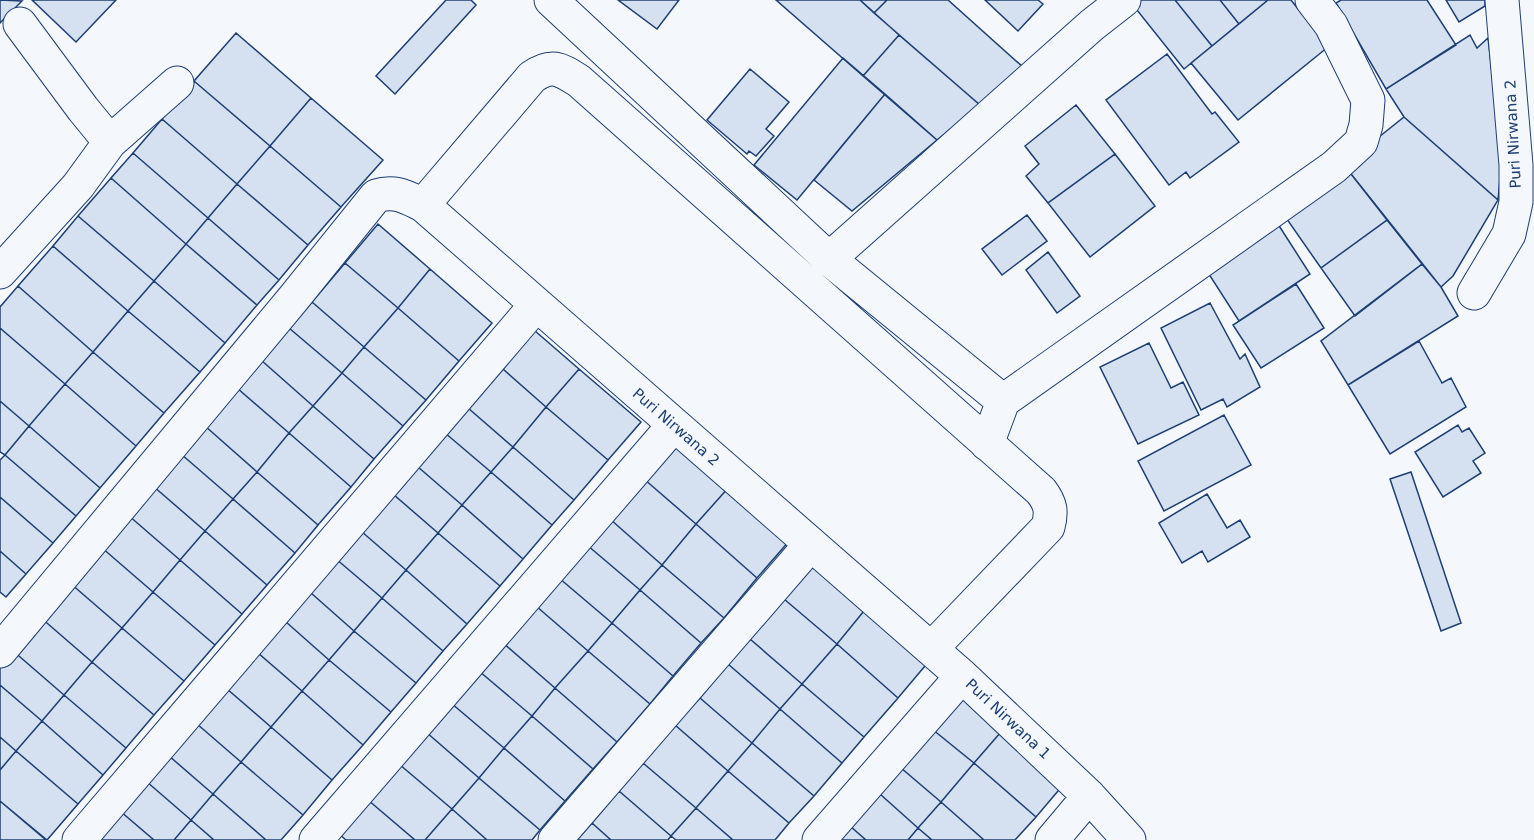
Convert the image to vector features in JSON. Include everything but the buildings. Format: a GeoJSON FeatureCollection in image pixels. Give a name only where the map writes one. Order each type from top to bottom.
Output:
{"type":"FeatureCollection","features":[{"type":"Feature","properties":{"kind":"street"},"geometry":{"type":"LineString","coordinates":[[551,0],[829,259],[1003,401]]}},
{"type":"Feature","properties":{"kind":"street"},"geometry":{"type":"LineString","coordinates":[[829,259],[1092,25],[1124,0]]}},
{"type":"Feature","properties":{"kind":"street"},"geometry":{"type":"LineString","coordinates":[[987,444],[1003,401],[1334,167],[1361,142],[1366,125],[1368,100],[1331,25],[1312,0]]}},
{"type":"Feature","properties":{"kind":"street","name":"Puri Nirwana 2"},"geometry":{"type":"LineString","coordinates":[[1474,293],[1509,234],[1516,202],[1516,165],[1502,0]]}},
{"type":"Feature","properties":{"kind":"street"},"geometry":{"type":"LineString","coordinates":[[20,24],[110,142]]}},
{"type":"Feature","properties":{"kind":"street"},"geometry":{"type":"LineString","coordinates":[[423,205],[532,77],[543,69],[560,69],[579,81],[1041,491],[1049,502],[1051,514],[1047,527],[931,649]]}},
{"type":"Feature","properties":{"kind":"street"},"geometry":{"type":"LineString","coordinates":[[0,272],[78,186],[110,142],[177,83]]}},
{"type":"Feature","properties":{"kind":"street","name":"Puri Nirwana 2"},"geometry":{"type":"LineString","coordinates":[[0,651],[376,196],[387,192],[398,193],[423,205],[962,676]]}},
{"type":"Feature","properties":{"kind":"street"},"geometry":{"type":"LineString","coordinates":[[79,840],[536,305]]}},
{"type":"Feature","properties":{"kind":"street"},"geometry":{"type":"LineString","coordinates":[[316,840],[674,425]]}},
{"type":"Feature","properties":{"kind":"street"},"geometry":{"type":"LineString","coordinates":[[555,840],[812,544]]}},
{"type":"Feature","properties":{"kind":"street","name":"Puri Nirwana 1"},"geometry":{"type":"LineString","coordinates":[[819,840],[962,676],[1089,796],[1130,840]]}},
{"type":"Feature","properties":{"kind":"street"},"geometry":{"type":"LineString","coordinates":[[1052,840],[1089,796]]}}]}
